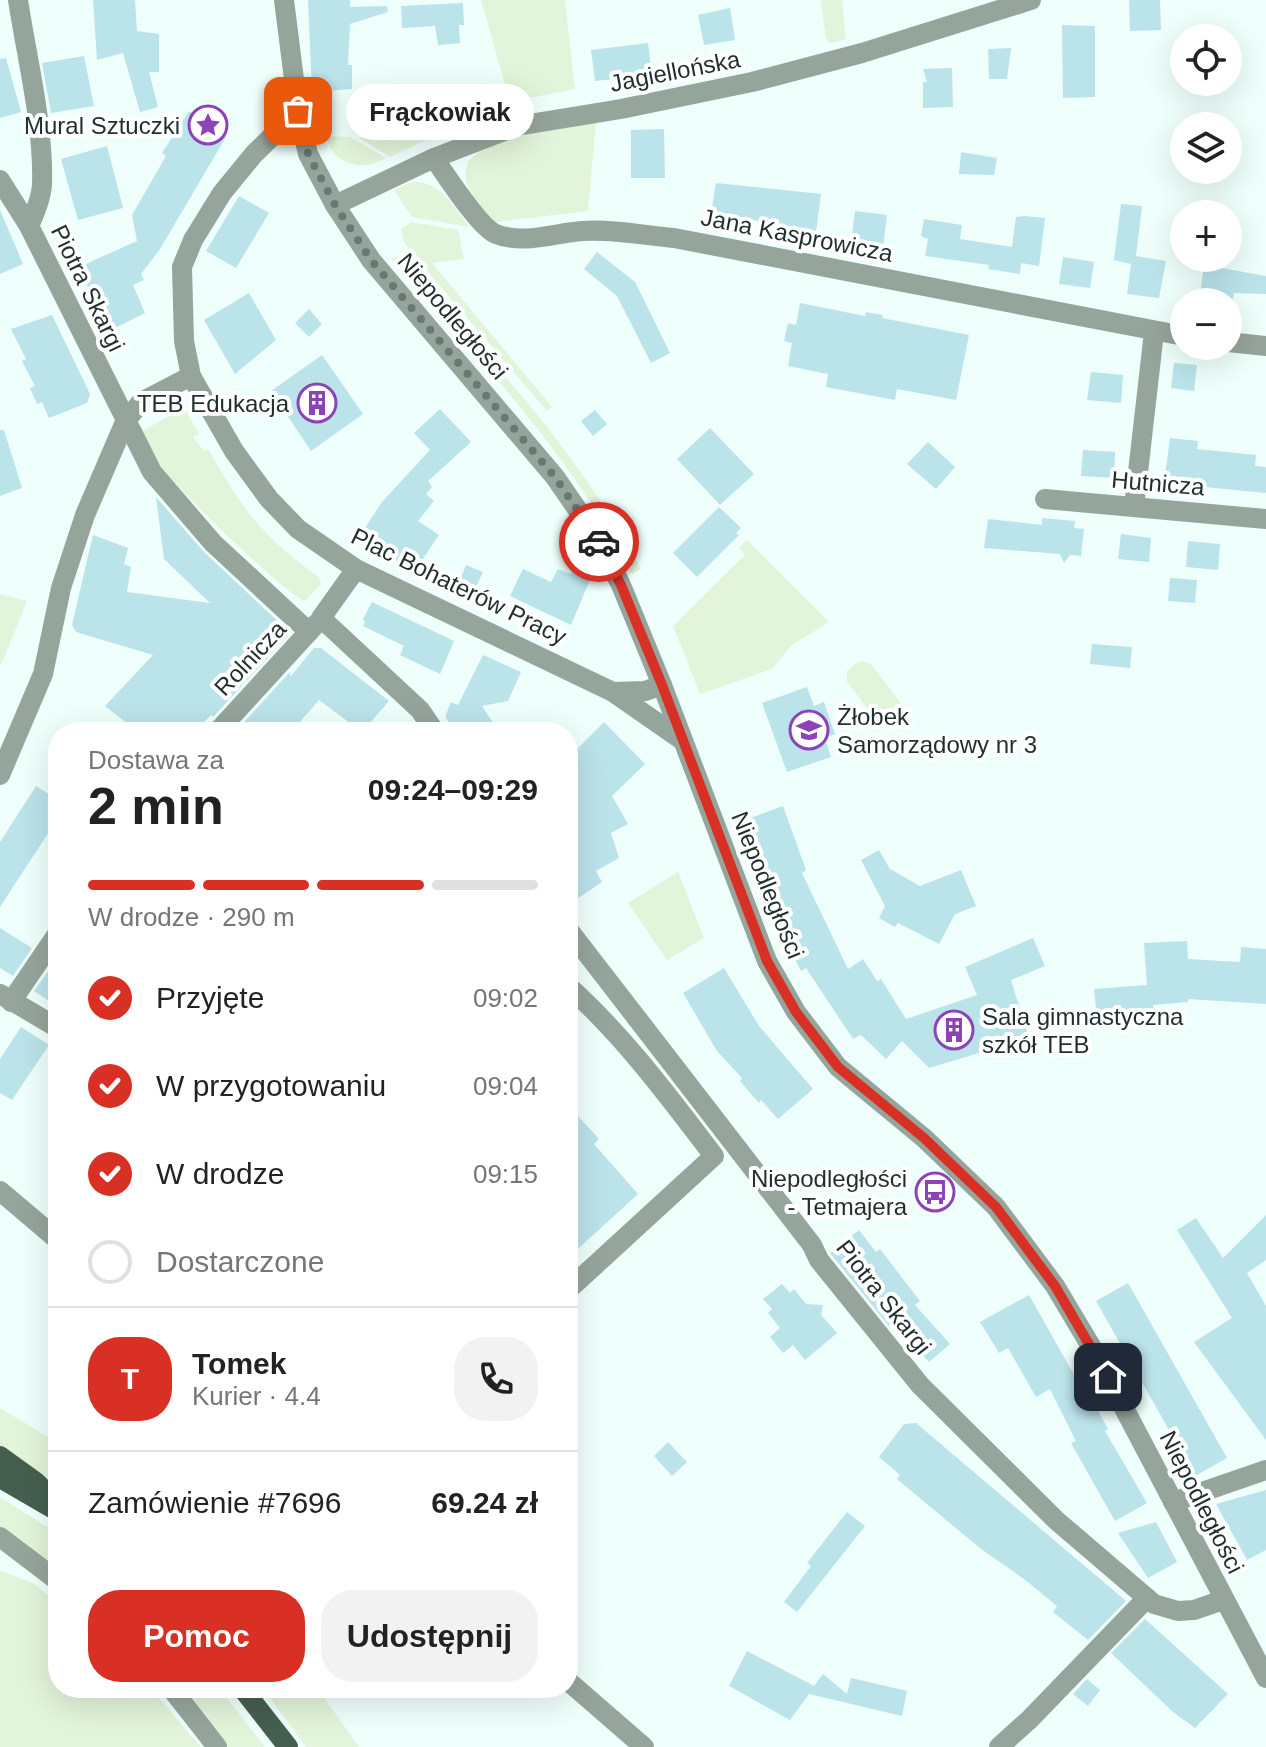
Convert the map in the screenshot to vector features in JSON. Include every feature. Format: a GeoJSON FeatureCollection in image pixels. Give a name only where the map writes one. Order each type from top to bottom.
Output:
{"type":"FeatureCollection","features":[{"type":"Feature","properties":{"kind":"main road"},"geometry":{"type":"LineString","coordinates":[[0,1456],[48,1494]]}},
{"type":"Feature","properties":{"kind":"main road"},"geometry":{"type":"LineString","coordinates":[[0,1478],[48,1506]]}},
{"type":"Feature","properties":{"kind":"main road"},"geometry":{"type":"LineString","coordinates":[[250,1698],[288,1747]]}},
{"type":"Feature","properties":{"kind":"street"},"geometry":{"type":"LineString","coordinates":[[18,0],[39,139],[42,186],[29,226]]}},
{"type":"Feature","properties":{"kind":"street","name":"Niepodległości"},"geometry":{"type":"LineString","coordinates":[[284,0],[298,111],[308,154],[335,205],[371,260],[555,477],[597,538],[621,585],[662,685],[767,961],[796,1012],[838,1067],[924,1138],[996,1207],[1063,1300],[1095,1353],[1266,1678]]}},
{"type":"Feature","properties":{"kind":"street","name":"Jagiellońska"},"geometry":{"type":"LineString","coordinates":[[335,205],[434,158],[517,126],[621,109],[752,82],[862,53],[1031,0]]}},
{"type":"Feature","properties":{"kind":"street","name":"Plac Bohaterów Pracy"},"geometry":{"type":"LineString","coordinates":[[298,111],[246,163],[222,193],[193,240],[182,267],[184,341],[191,376],[234,451],[269,499],[298,529],[356,569],[613,692],[682,740]]}},
{"type":"Feature","properties":{"kind":"street","name":"Jana Kasprowicza"},"geometry":{"type":"LineString","coordinates":[[434,158],[456,191],[493,234],[532,238],[608,230],[674,238],[1170,334]]}},
{"type":"Feature","properties":{"kind":"street","name":"Piotra Skargi"},"geometry":{"type":"LineString","coordinates":[[0,180],[29,226],[152,472],[213,543],[315,625]]}},
{"type":"Feature","properties":{"kind":"street"},"geometry":{"type":"LineString","coordinates":[[1134,507],[1154,332]]}},
{"type":"Feature","properties":{"kind":"street"},"geometry":{"type":"LineString","coordinates":[[1242,343],[1266,346]]}},
{"type":"Feature","properties":{"kind":"street"},"geometry":{"type":"LineString","coordinates":[[0,775],[43,674],[61,588],[85,515],[125,422],[141,402],[191,376]]}},
{"type":"Feature","properties":{"kind":"street","name":"Hutnicza"},"geometry":{"type":"LineString","coordinates":[[1045,499],[1266,519]]}},
{"type":"Feature","properties":{"kind":"street"},"geometry":{"type":"LineString","coordinates":[[356,569],[315,625],[420,710],[428,722]]}},
{"type":"Feature","properties":{"kind":"street","name":"Rolnicza"},"geometry":{"type":"LineString","coordinates":[[226,722],[315,625]]}},
{"type":"Feature","properties":{"kind":"street"},"geometry":{"type":"LineString","coordinates":[[613,692],[645,691],[662,685]]}},
{"type":"Feature","properties":{"kind":"street","name":"Piotra Skargi"},"geometry":{"type":"LineString","coordinates":[[578,942],[812,1245],[819,1260],[920,1385],[1057,1521],[1154,1604],[1178,1611],[1194,1610],[1223,1600]]}},
{"type":"Feature","properties":{"kind":"street"},"geometry":{"type":"LineString","coordinates":[[48,946],[6,998],[48,1022]]}},
{"type":"Feature","properties":{"kind":"street"},"geometry":{"type":"LineString","coordinates":[[578,995],[668,1097],[714,1156],[578,1281]]}},
{"type":"Feature","properties":{"kind":"street"},"geometry":{"type":"LineString","coordinates":[[0,1191],[48,1232]]}},
{"type":"Feature","properties":{"kind":"street"},"geometry":{"type":"LineString","coordinates":[[1173,1502],[1266,1470]]}},
{"type":"Feature","properties":{"kind":"street"},"geometry":{"type":"LineString","coordinates":[[0,1537],[48,1573]]}},
{"type":"Feature","properties":{"kind":"street"},"geometry":{"type":"LineString","coordinates":[[999,1747],[1147,1598]]}},
{"type":"Feature","properties":{"kind":"street"},"geometry":{"type":"LineString","coordinates":[[578,1690],[644,1747]]}},
{"type":"Feature","properties":{"kind":"street"},"geometry":{"type":"LineString","coordinates":[[179,1698],[217,1747]]}},
{"type":"Feature","properties":{"kind":"green space"},"geometry":{"type":"Polygon","coordinates":[[[481,0],[565,0],[575,89],[510,102],[481,0]]]}},
{"type":"Feature","properties":{"kind":"green space"},"geometry":{"type":"Polygon","coordinates":[[[821,0],[842,0],[846,39],[831,43],[826,39],[821,0]]]}},
{"type":"Feature","properties":{"kind":"green space"},"geometry":{"type":"Polygon","coordinates":[[[596,121],[588,211],[495,222],[472,196],[466,171],[475,155],[527,135],[596,121]]]}},
{"type":"Feature","properties":{"kind":"green space"},"geometry":{"type":"Polygon","coordinates":[[[328,136],[350,137],[386,158],[366,165],[346,162],[331,149],[328,136]]]}},
{"type":"Feature","properties":{"kind":"green space"},"geometry":{"type":"Polygon","coordinates":[[[425,137],[426,140],[390,157],[359,138],[425,137]]]}},
{"type":"Feature","properties":{"kind":"green space"},"geometry":{"type":"Polygon","coordinates":[[[411,182],[438,190],[469,227],[412,217],[394,190],[411,182]]]}},
{"type":"Feature","properties":{"kind":"green space"},"geometry":{"type":"Polygon","coordinates":[[[411,222],[458,230],[464,259],[432,263],[552,407],[547,411],[410,251],[401,229],[411,222]]]}},
{"type":"Feature","properties":{"kind":"green space"},"geometry":{"type":"Polygon","coordinates":[[[397,256],[404,260],[468,333],[562,446],[617,526],[641,569],[632,574],[608,530],[552,448],[490,371],[391,259],[397,256]]]}},
{"type":"Feature","properties":{"kind":"green space"},"geometry":{"type":"Polygon","coordinates":[[[182,409],[199,434],[193,437],[204,451],[208,449],[255,520],[282,548],[319,577],[321,584],[305,601],[277,581],[231,539],[157,461],[142,431],[182,409]]]}},
{"type":"Feature","properties":{"kind":"green space"},"geometry":{"type":"Polygon","coordinates":[[[747,540],[829,622],[792,645],[772,669],[700,694],[673,626],[745,555],[739,548],[747,540]]]}},
{"type":"Feature","properties":{"kind":"green space"},"geometry":{"type":"Polygon","coordinates":[[[0,594],[27,601],[1,665],[0,665],[0,594]]]}},
{"type":"Feature","properties":{"kind":"green space"},"geometry":{"type":"Polygon","coordinates":[[[864,661],[871,664],[900,702],[899,710],[889,720],[881,722],[875,718],[847,682],[847,671],[864,661]]]}},
{"type":"Feature","properties":{"kind":"green space"},"geometry":{"type":"Polygon","coordinates":[[[678,872],[704,938],[667,960],[628,903],[678,872]]]}},
{"type":"Feature","properties":{"kind":"green space"},"geometry":{"type":"Polygon","coordinates":[[[0,1408],[48,1437],[48,1484],[0,1448],[0,1408]]]}},
{"type":"Feature","properties":{"kind":"green space"},"geometry":{"type":"Polygon","coordinates":[[[0,1497],[48,1528],[48,1567],[0,1533],[0,1497]]]}},
{"type":"Feature","properties":{"kind":"green space"},"geometry":{"type":"Polygon","coordinates":[[[0,1570],[34,1584],[48,1596],[48,1698],[159,1698],[201,1747],[0,1747],[0,1570]]]}},
{"type":"Feature","properties":{"kind":"green space"},"geometry":{"type":"Polygon","coordinates":[[[186,1698],[227,1698],[265,1747],[221,1747],[186,1698]]]}},
{"type":"Feature","properties":{"kind":"green space"},"geometry":{"type":"Polygon","coordinates":[[[270,1698],[324,1698],[359,1747],[306,1747],[270,1698]]]}},
{"type":"Feature","properties":{"kind":"building"},"geometry":{"type":"Polygon","coordinates":[[[93,0],[135,0],[137,31],[159,34],[159,72],[149,72],[158,107],[140,112],[123,53],[97,60],[93,0]]]}},
{"type":"Feature","properties":{"kind":"building"},"geometry":{"type":"Polygon","coordinates":[[[308,0],[350,0],[350,7],[387,6],[388,12],[350,24],[348,65],[352,65],[352,89],[312,92],[308,0]]]}},
{"type":"Feature","properties":{"kind":"building"},"geometry":{"type":"Polygon","coordinates":[[[1129,0],[1160,0],[1161,30],[1130,31],[1129,0]]]}},
{"type":"Feature","properties":{"kind":"building"},"geometry":{"type":"Polygon","coordinates":[[[463,3],[464,25],[459,25],[460,43],[438,45],[435,26],[402,28],[401,6],[463,3]]]}},
{"type":"Feature","properties":{"kind":"building"},"geometry":{"type":"Polygon","coordinates":[[[730,8],[735,40],[704,45],[698,15],[730,8]]]}},
{"type":"Feature","properties":{"kind":"building"},"geometry":{"type":"Polygon","coordinates":[[[1062,25],[1095,26],[1095,97],[1063,98],[1062,25]]]}},
{"type":"Feature","properties":{"kind":"building"},"geometry":{"type":"Polygon","coordinates":[[[648,43],[652,75],[595,81],[591,50],[648,43]]]}},
{"type":"Feature","properties":{"kind":"building"},"geometry":{"type":"Polygon","coordinates":[[[1011,48],[1007,79],[989,79],[988,49],[1011,48]]]}},
{"type":"Feature","properties":{"kind":"building"},"geometry":{"type":"Polygon","coordinates":[[[84,56],[94,106],[51,113],[42,63],[84,56]]]}},
{"type":"Feature","properties":{"kind":"building"},"geometry":{"type":"Polygon","coordinates":[[[6,58],[21,112],[0,118],[0,59],[6,58]]]}},
{"type":"Feature","properties":{"kind":"building"},"geometry":{"type":"Polygon","coordinates":[[[952,68],[953,107],[923,108],[923,82],[927,82],[923,69],[952,68]]]}},
{"type":"Feature","properties":{"kind":"building"},"geometry":{"type":"Polygon","coordinates":[[[353,95],[410,95],[409,130],[353,130],[353,95]]]}},
{"type":"Feature","properties":{"kind":"building"},"geometry":{"type":"Polygon","coordinates":[[[189,111],[226,137],[160,249],[141,274],[144,280],[133,285],[145,313],[111,330],[101,307],[97,308],[79,267],[137,241],[132,215],[166,156],[162,153],[189,111]]]}},
{"type":"Feature","properties":{"kind":"building"},"geometry":{"type":"Polygon","coordinates":[[[664,129],[665,178],[631,178],[631,130],[664,129]]]}},
{"type":"Feature","properties":{"kind":"building"},"geometry":{"type":"Polygon","coordinates":[[[107,146],[123,208],[78,220],[61,159],[107,146]]]}},
{"type":"Feature","properties":{"kind":"building"},"geometry":{"type":"Polygon","coordinates":[[[961,152],[997,158],[994,175],[959,174],[961,152]]]}},
{"type":"Feature","properties":{"kind":"building"},"geometry":{"type":"Polygon","coordinates":[[[716,183],[821,194],[816,232],[711,214],[716,183]]]}},
{"type":"Feature","properties":{"kind":"building"},"geometry":{"type":"Polygon","coordinates":[[[239,196],[269,213],[236,268],[206,251],[239,196]]]}},
{"type":"Feature","properties":{"kind":"building"},"geometry":{"type":"Polygon","coordinates":[[[1121,204],[1142,206],[1136,256],[1166,261],[1159,298],[1127,294],[1131,264],[1114,260],[1121,204]]]}},
{"type":"Feature","properties":{"kind":"building"},"geometry":{"type":"Polygon","coordinates":[[[0,210],[23,264],[0,274],[0,210]]]}},
{"type":"Feature","properties":{"kind":"building"},"geometry":{"type":"Polygon","coordinates":[[[855,211],[887,215],[883,247],[851,243],[855,211]]]}},
{"type":"Feature","properties":{"kind":"building"},"geometry":{"type":"Polygon","coordinates":[[[1016,217],[1045,218],[1039,266],[1021,263],[1020,274],[988,269],[989,265],[925,256],[928,239],[921,236],[924,219],[962,225],[960,239],[1012,247],[1016,217]]]}},
{"type":"Feature","properties":{"kind":"building"},"geometry":{"type":"Polygon","coordinates":[[[597,252],[635,282],[670,353],[651,363],[617,296],[584,269],[597,252]]]}},
{"type":"Feature","properties":{"kind":"building"},"geometry":{"type":"Polygon","coordinates":[[[1063,257],[1094,262],[1090,288],[1059,284],[1063,257]]]}},
{"type":"Feature","properties":{"kind":"building"},"geometry":{"type":"Polygon","coordinates":[[[1203,272],[1242,272],[1266,276],[1266,294],[1242,293],[1242,288],[1201,288],[1203,272]]]}},
{"type":"Feature","properties":{"kind":"building"},"geometry":{"type":"Polygon","coordinates":[[[249,293],[276,340],[235,374],[204,320],[249,293]]]}},
{"type":"Feature","properties":{"kind":"building"},"geometry":{"type":"Polygon","coordinates":[[[800,303],[865,316],[866,312],[883,315],[882,318],[969,335],[956,400],[897,389],[895,400],[826,387],[828,374],[788,366],[792,343],[784,341],[788,323],[796,325],[800,303]]]}},
{"type":"Feature","properties":{"kind":"building"},"geometry":{"type":"Polygon","coordinates":[[[309,309],[322,324],[309,337],[295,323],[309,309]]]}},
{"type":"Feature","properties":{"kind":"building"},"geometry":{"type":"Polygon","coordinates":[[[52,315],[90,394],[87,403],[49,418],[42,402],[37,404],[30,388],[35,386],[11,329],[52,315]]]}},
{"type":"Feature","properties":{"kind":"building","name":"TEB Edukacja"},"geometry":{"type":"Polygon","coordinates":[[[322,355],[363,414],[311,451],[271,391],[322,355]]]}},
{"type":"Feature","properties":{"kind":"building"},"geometry":{"type":"Polygon","coordinates":[[[1174,363],[1197,365],[1194,391],[1171,388],[1174,363]]]}},
{"type":"Feature","properties":{"kind":"building"},"geometry":{"type":"Polygon","coordinates":[[[1091,372],[1123,375],[1121,403],[1087,400],[1091,372]]]}},
{"type":"Feature","properties":{"kind":"building"},"geometry":{"type":"Polygon","coordinates":[[[440,409],[471,442],[428,481],[432,487],[426,494],[434,501],[418,521],[439,535],[414,572],[359,537],[382,502],[430,450],[414,433],[440,409]]]}},
{"type":"Feature","properties":{"kind":"building"},"geometry":{"type":"Polygon","coordinates":[[[595,410],[607,424],[593,436],[581,421],[595,410]]]}},
{"type":"Feature","properties":{"kind":"building"},"geometry":{"type":"Polygon","coordinates":[[[710,428],[754,474],[720,505],[677,459],[710,428]]]}},
{"type":"Feature","properties":{"kind":"building"},"geometry":{"type":"Polygon","coordinates":[[[0,430],[4,430],[22,488],[0,496],[0,430]]]}},
{"type":"Feature","properties":{"kind":"building"},"geometry":{"type":"Polygon","coordinates":[[[1170,438],[1198,441],[1197,449],[1256,455],[1255,466],[1266,467],[1266,493],[1164,483],[1170,438]]]}},
{"type":"Feature","properties":{"kind":"building"},"geometry":{"type":"Polygon","coordinates":[[[928,442],[955,467],[936,489],[907,464],[928,442]]]}},
{"type":"Feature","properties":{"kind":"building"},"geometry":{"type":"Polygon","coordinates":[[[1083,450],[1115,452],[1114,478],[1081,476],[1083,450]]]}},
{"type":"Feature","properties":{"kind":"building"},"geometry":{"type":"Polygon","coordinates":[[[156,497],[204,552],[287,630],[288,636],[213,717],[211,715],[204,722],[125,722],[105,706],[153,655],[76,632],[72,625],[93,535],[128,548],[124,564],[131,567],[127,592],[210,603],[164,559],[156,497]]]}},
{"type":"Feature","properties":{"kind":"building"},"geometry":{"type":"Polygon","coordinates":[[[719,507],[741,528],[736,533],[739,535],[697,577],[673,553],[719,507]]]}},
{"type":"Feature","properties":{"kind":"building"},"geometry":{"type":"Polygon","coordinates":[[[1042,518],[1075,521],[1074,528],[1084,529],[1081,556],[1070,555],[1064,563],[1060,554],[984,548],[988,519],[1042,525],[1042,518]]]}},
{"type":"Feature","properties":{"kind":"building"},"geometry":{"type":"Polygon","coordinates":[[[1121,534],[1151,538],[1149,562],[1118,559],[1121,534]]]}},
{"type":"Feature","properties":{"kind":"building"},"geometry":{"type":"Polygon","coordinates":[[[1188,541],[1220,544],[1218,570],[1186,567],[1188,541]]]}},
{"type":"Feature","properties":{"kind":"building"},"geometry":{"type":"Polygon","coordinates":[[[466,565],[483,572],[475,589],[458,585],[466,565]]]}},
{"type":"Feature","properties":{"kind":"building"},"geometry":{"type":"Polygon","coordinates":[[[575,567],[592,575],[571,625],[510,596],[523,569],[551,582],[558,569],[571,574],[575,567]]]}},
{"type":"Feature","properties":{"kind":"building"},"geometry":{"type":"Polygon","coordinates":[[[1170,578],[1197,580],[1195,603],[1168,601],[1170,578]]]}},
{"type":"Feature","properties":{"kind":"building"},"geometry":{"type":"Polygon","coordinates":[[[372,602],[454,641],[440,674],[400,655],[404,646],[363,626],[363,619],[372,602]]]}},
{"type":"Feature","properties":{"kind":"building"},"geometry":{"type":"Polygon","coordinates":[[[1092,644],[1132,647],[1130,668],[1090,664],[1092,644]]]}},
{"type":"Feature","properties":{"kind":"building"},"geometry":{"type":"Polygon","coordinates":[[[314,648],[321,648],[389,701],[371,722],[349,722],[319,700],[300,722],[244,722],[290,672],[290,677],[314,648]]]}},
{"type":"Feature","properties":{"kind":"building"},"geometry":{"type":"Polygon","coordinates":[[[483,655],[521,672],[508,701],[482,706],[492,722],[449,722],[446,714],[451,702],[458,705],[483,655]]]}},
{"type":"Feature","properties":{"kind":"building","name":"Żłobek Samorządowy nr 3"},"geometry":{"type":"Polygon","coordinates":[[[807,687],[814,706],[824,702],[835,734],[825,738],[831,757],[787,772],[762,703],[807,687]]]}},
{"type":"Feature","properties":{"kind":"building"},"geometry":{"type":"Polygon","coordinates":[[[604,722],[645,764],[612,796],[628,824],[611,833],[619,858],[596,871],[602,882],[578,898],[578,748],[604,722]]]}},
{"type":"Feature","properties":{"kind":"building"},"geometry":{"type":"Polygon","coordinates":[[[36,786],[48,794],[48,833],[0,907],[0,842],[36,786]]]}},
{"type":"Feature","properties":{"kind":"building"},"geometry":{"type":"Polygon","coordinates":[[[783,806],[806,870],[802,873],[848,969],[863,959],[877,981],[881,979],[906,1019],[977,995],[965,967],[1033,938],[1045,966],[1011,980],[1029,1038],[929,1068],[902,1041],[886,1059],[861,1035],[853,1039],[806,968],[801,971],[772,914],[763,870],[760,871],[748,841],[752,839],[742,821],[783,806]]]}},
{"type":"Feature","properties":{"kind":"building"},"geometry":{"type":"Polygon","coordinates":[[[879,850],[890,869],[920,886],[961,870],[976,906],[955,914],[939,944],[898,923],[895,927],[879,918],[885,906],[861,860],[879,850]]]}},
{"type":"Feature","properties":{"kind":"building"},"geometry":{"type":"Polygon","coordinates":[[[0,928],[32,948],[13,976],[0,968],[0,928]]]}},
{"type":"Feature","properties":{"kind":"building"},"geometry":{"type":"Polygon","coordinates":[[[1187,941],[1188,959],[1240,962],[1241,947],[1266,949],[1266,1004],[1188,999],[1188,1002],[1153,1005],[1154,1013],[1097,1019],[1094,989],[1147,985],[1144,943],[1187,941]]]}},
{"type":"Feature","properties":{"kind":"building"},"geometry":{"type":"Polygon","coordinates":[[[724,968],[759,1026],[813,1089],[778,1119],[761,1100],[759,1103],[740,1081],[742,1078],[717,1051],[683,993],[724,968]]]}},
{"type":"Feature","properties":{"kind":"building"},"geometry":{"type":"Polygon","coordinates":[[[48,971],[48,1000],[34,991],[48,971]]]}},
{"type":"Feature","properties":{"kind":"building"},"geometry":{"type":"Polygon","coordinates":[[[21,1027],[48,1044],[12,1100],[0,1093],[0,1059],[21,1027]]]}},
{"type":"Feature","properties":{"kind":"building"},"geometry":{"type":"Polygon","coordinates":[[[578,1116],[599,1139],[594,1144],[638,1194],[578,1249],[578,1116]]]}},
{"type":"Feature","properties":{"kind":"building"},"geometry":{"type":"Polygon","coordinates":[[[1266,1215],[1266,1260],[1247,1273],[1266,1306],[1266,1440],[1194,1342],[1232,1318],[1177,1230],[1196,1218],[1223,1258],[1266,1215]]]}},
{"type":"Feature","properties":{"kind":"building"},"geometry":{"type":"Polygon","coordinates":[[[859,1230],[876,1252],[880,1249],[920,1301],[915,1305],[950,1344],[929,1362],[893,1322],[889,1326],[830,1253],[859,1230]]]}},
{"type":"Feature","properties":{"kind":"building"},"geometry":{"type":"Polygon","coordinates":[[[1128,1283],[1227,1458],[1195,1476],[1096,1301],[1128,1283]]]}},
{"type":"Feature","properties":{"kind":"building"},"geometry":{"type":"Polygon","coordinates":[[[782,1284],[790,1293],[794,1289],[806,1304],[823,1305],[821,1315],[837,1333],[805,1360],[793,1345],[783,1353],[770,1337],[780,1328],[768,1313],[772,1309],[763,1299],[782,1284]]]}},
{"type":"Feature","properties":{"kind":"building"},"geometry":{"type":"Polygon","coordinates":[[[1029,1295],[1082,1389],[1087,1390],[1108,1429],[1105,1431],[1147,1503],[1115,1521],[1071,1443],[1076,1441],[1050,1389],[1036,1397],[1008,1348],[999,1353],[980,1322],[1029,1295]]]}},
{"type":"Feature","properties":{"kind":"building"},"geometry":{"type":"Polygon","coordinates":[[[916,1423],[1126,1601],[1088,1640],[1053,1612],[1057,1606],[981,1549],[897,1479],[900,1475],[879,1457],[904,1424],[916,1423]]]}},
{"type":"Feature","properties":{"kind":"building"},"geometry":{"type":"Polygon","coordinates":[[[668,1442],[687,1462],[672,1476],[654,1456],[668,1442]]]}},
{"type":"Feature","properties":{"kind":"building"},"geometry":{"type":"Polygon","coordinates":[[[1266,1490],[1266,1550],[1247,1560],[1216,1504],[1266,1490]]]}},
{"type":"Feature","properties":{"kind":"building"},"geometry":{"type":"Polygon","coordinates":[[[847,1512],[865,1526],[797,1612],[784,1602],[811,1566],[807,1563],[847,1512]]]}},
{"type":"Feature","properties":{"kind":"building"},"geometry":{"type":"Polygon","coordinates":[[[1156,1522],[1177,1562],[1148,1578],[1118,1533],[1156,1522]]]}},
{"type":"Feature","properties":{"kind":"building"},"geometry":{"type":"Polygon","coordinates":[[[1145,1619],[1228,1694],[1195,1728],[1173,1712],[1111,1653],[1145,1619]]]}},
{"type":"Feature","properties":{"kind":"building"},"geometry":{"type":"Polygon","coordinates":[[[747,1651],[814,1686],[823,1674],[847,1694],[851,1678],[907,1691],[902,1716],[809,1694],[790,1720],[729,1686],[747,1651]]]}},
{"type":"Feature","properties":{"kind":"building"},"geometry":{"type":"Polygon","coordinates":[[[1087,1679],[1100,1690],[1088,1706],[1073,1694],[1087,1679]]]}},
{"type":"Feature","properties":{"kind":"way so far"},"geometry":{"type":"LineString","coordinates":[[298,111],[308,154],[335,205],[371,260],[555,477],[599,542]]}},
{"type":"Feature","properties":{"kind":"place","name":"Frąckowiak"},"geometry":{"type":"Point","coordinates":[298,111]}},
{"type":"Feature","properties":{"kind":"place","name":"Mural Sztuczki"},"geometry":{"type":"Point","coordinates":[208,125]}},
{"type":"Feature","properties":{"kind":"place","name":"TEB Edukacja"},"geometry":{"type":"Point","coordinates":[317,403]}},
{"type":"Feature","properties":{"kind":"place","name":"Żłobek Samorządowy nr 3"},"geometry":{"type":"Point","coordinates":[809,730]}},
{"type":"Feature","properties":{"kind":"place","name":"Sala gimnastyczna szkół TEB"},"geometry":{"type":"Point","coordinates":[954,1030]}},
{"type":"Feature","properties":{"kind":"place","name":"Niepodległości - Tetmajera"},"geometry":{"type":"Point","coordinates":[935,1192]}},
{"type":"Feature","properties":{"kind":"route"},"geometry":{"type":"LineString","coordinates":[[599,542],[621,585],[662,685],[767,961],[796,1012],[838,1067],[924,1138],[996,1207],[1055,1286],[1108,1377]]}}]}
